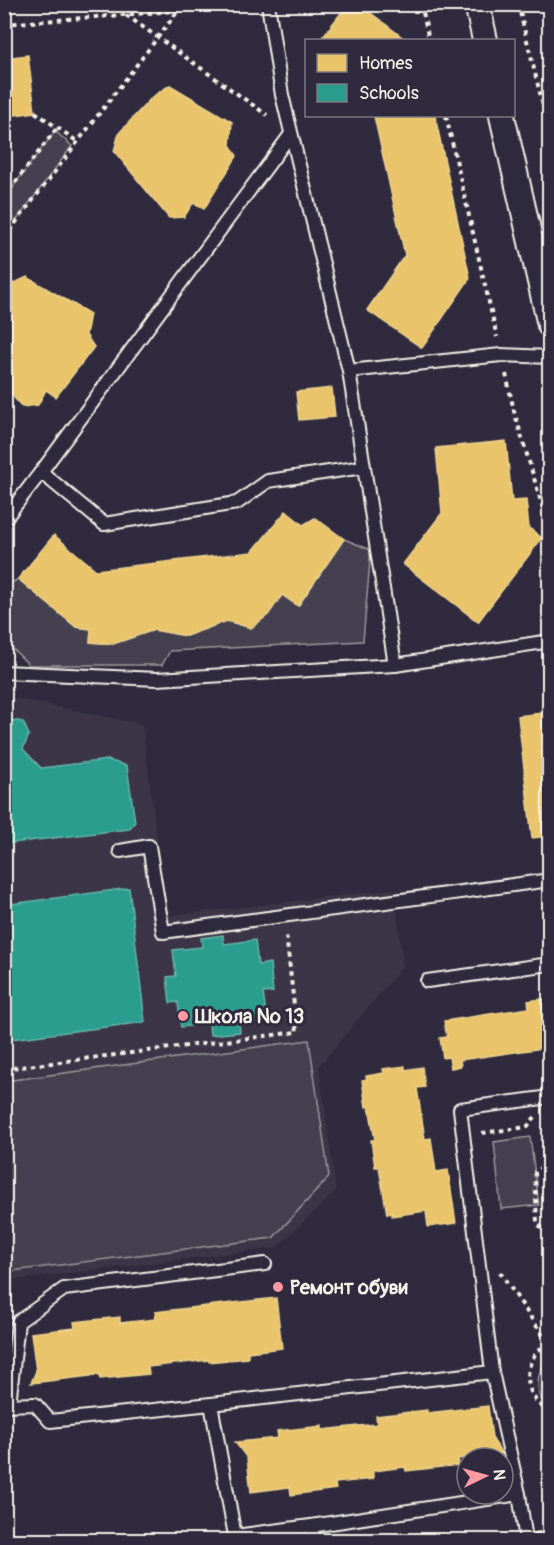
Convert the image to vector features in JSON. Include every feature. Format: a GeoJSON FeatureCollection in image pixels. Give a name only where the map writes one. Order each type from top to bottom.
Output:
{"type":"FeatureCollection","features":[{"type":"Feature","properties":{"kind":"street"},"geometry":{"type":"LineString","coordinates":[[477,4],[485,39]]}},
{"type":"Feature","properties":{"kind":"street"},"geometry":{"type":"LineString","coordinates":[[502,117],[549,325]]}},
{"type":"Feature","properties":{"kind":"lane"},"geometry":{"type":"LineString","coordinates":[[268,4],[282,95],[349,371],[395,665]]}},
{"type":"Feature","properties":{"kind":"lane"},"geometry":{"type":"LineString","coordinates":[[4,520],[291,134]]}},
{"type":"Feature","properties":{"kind":"lane"},"geometry":{"type":"LineString","coordinates":[[349,371],[501,355],[549,357]]}},
{"type":"Feature","properties":{"kind":"lane"},"geometry":{"type":"LineString","coordinates":[[41,472],[105,524],[237,503],[268,482],[363,467]]}},
{"type":"Feature","properties":{"kind":"lane"},"geometry":{"type":"LineString","coordinates":[[4,672],[157,679],[395,665],[549,641]]}},
{"type":"Feature","properties":{"kind":"lane"},"geometry":{"type":"LineString","coordinates":[[120,851],[149,846],[163,932],[549,880]]}},
{"type":"Feature","properties":{"kind":"lane"},"geometry":{"type":"LineString","coordinates":[[427,981],[549,964]]}},
{"type":"Feature","properties":{"kind":"lane"},"geometry":{"type":"LineString","coordinates":[[526,1540],[519,1494],[492,1372],[460,1109],[549,1097]]}},
{"type":"Feature","properties":{"kind":"lane"},"geometry":{"type":"LineString","coordinates":[[265,1264],[64,1289],[18,1322],[7,1405],[35,1404],[50,1421],[492,1372]]}},
{"type":"Feature","properties":{"kind":"lane"},"geometry":{"type":"LineString","coordinates":[[211,1404],[233,1538],[519,1494]]}},
{"type":"Feature","properties":{"kind":"lane"},"geometry":{"type":"LineString","coordinates":[[311,1526],[314,1540]]}},
{"type":"Feature","properties":{"kind":"lane"},"geometry":{"type":"LineString","coordinates":[[536,1540],[549,1537]]}},
{"type":"Feature","properties":{"kind":"path"},"geometry":{"type":"LineString","coordinates":[[4,24],[255,4]]}},
{"type":"Feature","properties":{"kind":"path"},"geometry":{"type":"LineString","coordinates":[[421,4],[429,39]]}},
{"type":"Feature","properties":{"kind":"path"},"geometry":{"type":"LineString","coordinates":[[518,4],[549,134]]}},
{"type":"Feature","properties":{"kind":"path"},"geometry":{"type":"LineString","coordinates":[[4,238],[178,10]]}},
{"type":"Feature","properties":{"kind":"path"},"geometry":{"type":"LineString","coordinates":[[125,15],[269,116],[291,134]]}},
{"type":"Feature","properties":{"kind":"path"},"geometry":{"type":"LineString","coordinates":[[35,112],[78,142]]}},
{"type":"Feature","properties":{"kind":"path"},"geometry":{"type":"LineString","coordinates":[[447,117],[514,411],[549,532]]}},
{"type":"Feature","properties":{"kind":"path"},"geometry":{"type":"LineString","coordinates":[[4,197],[57,128]]}},
{"type":"Feature","properties":{"kind":"path"},"geometry":{"type":"LineString","coordinates":[[4,1069],[297,1032],[284,916]]}},
{"type":"Feature","properties":{"kind":"path"},"geometry":{"type":"LineString","coordinates":[[483,1144],[482,1132],[527,1127],[538,1112]]}},
{"type":"Feature","properties":{"kind":"path"},"geometry":{"type":"LineString","coordinates":[[549,1162],[535,1172],[537,1223],[549,1237]]}},
{"type":"Feature","properties":{"kind":"path"},"geometry":{"type":"LineString","coordinates":[[497,1267],[549,1343],[535,1354],[529,1366],[527,1379],[530,1392],[537,1403],[549,1412]]}},
{"type":"Feature","properties":{"kind":"shaded area"},"geometry":{"type":"Polygon","coordinates":[[[55,131],[72,146],[5,236],[5,197],[55,131]]]}},
{"type":"Feature","properties":{"kind":"shaded area"},"geometry":{"type":"Polygon","coordinates":[[[344,539],[371,550],[363,641],[170,651],[162,665],[29,665],[5,641],[4,588],[18,579],[76,627],[91,629],[90,642],[113,644],[154,630],[186,636],[227,621],[251,628],[268,615],[282,595],[298,606],[344,539]]]}},
{"type":"Feature","properties":{"kind":"shaded area","name":"Школа № 13"},"geometry":{"type":"Polygon","coordinates":[[[4,696],[142,724],[167,916],[394,889],[403,966],[319,1066],[336,1191],[276,1248],[5,1281],[4,696]]]}},
{"type":"Feature","properties":{"kind":"shaded area"},"geometry":{"type":"Polygon","coordinates":[[[309,1040],[329,1177],[273,1238],[5,1272],[5,1081],[309,1040]]]}},
{"type":"Feature","properties":{"kind":"shaded area"},"geometry":{"type":"Polygon","coordinates":[[[530,1137],[539,1205],[501,1209],[494,1142],[530,1137]]]}},
{"type":"Feature","properties":{"kind":"shaded area"},"geometry":{"type":"Polygon","coordinates":[[[549,1359],[549,1409],[540,1397],[538,1384],[541,1371],[549,1359]]]}},
{"type":"Feature","properties":{"kind":"building: Homes"},"geometry":{"type":"Polygon","coordinates":[[[348,4],[359,4],[405,39],[321,39],[348,4]]]}},
{"type":"Feature","properties":{"kind":"building: Homes"},"geometry":{"type":"Polygon","coordinates":[[[28,55],[35,112],[8,116],[11,145],[5,146],[7,157],[4,158],[4,58],[28,55]]]}},
{"type":"Feature","properties":{"kind":"building: Homes"},"geometry":{"type":"Polygon","coordinates":[[[170,85],[232,122],[230,145],[237,156],[204,209],[193,203],[184,217],[169,218],[114,151],[119,133],[152,97],[170,85]]]}},
{"type":"Feature","properties":{"kind":"building: Homes"},"geometry":{"type":"Polygon","coordinates":[[[374,117],[435,117],[470,278],[422,348],[367,310],[405,255],[374,117]]]}},
{"type":"Feature","properties":{"kind":"building: Homes"},"geometry":{"type":"Polygon","coordinates":[[[27,277],[90,314],[86,335],[94,347],[56,397],[46,390],[38,405],[22,407],[4,386],[4,288],[27,277]]]}},
{"type":"Feature","properties":{"kind":"building: Homes"},"geometry":{"type":"Polygon","coordinates":[[[332,388],[335,417],[299,420],[296,392],[332,388]]]}},
{"type":"Feature","properties":{"kind":"building: Homes"},"geometry":{"type":"Polygon","coordinates":[[[506,441],[512,501],[526,500],[529,528],[542,538],[478,622],[403,564],[442,513],[436,448],[506,441]]]}},
{"type":"Feature","properties":{"kind":"building: Homes"},"geometry":{"type":"Polygon","coordinates":[[[286,511],[303,525],[315,518],[344,539],[298,606],[282,595],[268,615],[251,628],[227,621],[186,636],[154,630],[113,644],[90,642],[91,629],[76,627],[18,579],[54,535],[96,570],[252,552],[286,511]]]}},
{"type":"Feature","properties":{"kind":"building: Homes"},"geometry":{"type":"Polygon","coordinates":[[[550,712],[550,836],[532,838],[518,716],[550,712]]]}},
{"type":"Feature","properties":{"kind":"building: Homes"},"geometry":{"type":"Polygon","coordinates":[[[550,998],[550,1039],[542,1040],[543,1048],[460,1060],[461,1066],[451,1068],[449,1057],[443,1058],[440,1038],[447,1037],[444,1021],[529,1008],[528,1001],[550,998]]]}},
{"type":"Feature","properties":{"kind":"building: Homes"},"geometry":{"type":"Polygon","coordinates":[[[405,1066],[405,1070],[422,1067],[425,1087],[417,1088],[425,1139],[431,1138],[436,1172],[448,1170],[456,1223],[428,1227],[426,1211],[392,1216],[392,1213],[387,1214],[379,1167],[375,1167],[371,1140],[375,1140],[369,1106],[366,1107],[362,1080],[367,1079],[366,1076],[384,1073],[383,1069],[405,1066]]]}},
{"type":"Feature","properties":{"kind":"building: Homes"},"geometry":{"type":"Polygon","coordinates":[[[276,1298],[282,1348],[248,1352],[248,1358],[148,1367],[149,1374],[100,1379],[99,1375],[31,1383],[36,1371],[31,1333],[75,1328],[74,1322],[120,1317],[120,1323],[156,1319],[155,1312],[276,1298]]]}},
{"type":"Feature","properties":{"kind":"building: Homes"},"geometry":{"type":"Polygon","coordinates":[[[488,1406],[492,1438],[497,1446],[455,1446],[455,1465],[406,1471],[405,1467],[373,1471],[373,1479],[335,1483],[336,1489],[291,1495],[290,1487],[251,1492],[247,1458],[235,1442],[278,1438],[277,1431],[322,1426],[322,1430],[377,1424],[376,1416],[427,1410],[427,1413],[488,1406]]]}},
{"type":"Feature","properties":{"kind":"building: Homes"},"geometry":{"type":"Polygon","coordinates":[[[550,1478],[550,1518],[548,1519],[542,1479],[550,1478]]]}},
{"type":"Feature","properties":{"kind":"building: Schools"},"geometry":{"type":"Polygon","coordinates":[[[4,719],[23,722],[29,735],[23,749],[41,768],[108,760],[127,766],[135,822],[129,829],[4,844],[4,719]]]}},
{"type":"Feature","properties":{"kind":"building: Schools"},"geometry":{"type":"Polygon","coordinates":[[[129,888],[145,1022],[4,1040],[4,905],[129,888]]]}},
{"type":"Feature","properties":{"kind":"building: Schools"},"geometry":{"type":"Polygon","coordinates":[[[223,935],[224,944],[255,940],[258,965],[270,963],[273,992],[263,993],[267,1021],[239,1024],[240,1032],[210,1035],[209,1024],[181,1027],[178,1002],[170,1003],[167,977],[176,976],[173,950],[202,947],[201,938],[223,935]]]}},
{"type":"Feature","properties":{"kind":"place","name":"Школа № 13"},"geometry":{"type":"Point","coordinates":[183,1016]}},
{"type":"Feature","properties":{"kind":"place","name":"Ремонт обуви"},"geometry":{"type":"Point","coordinates":[278,1287]}}]}
